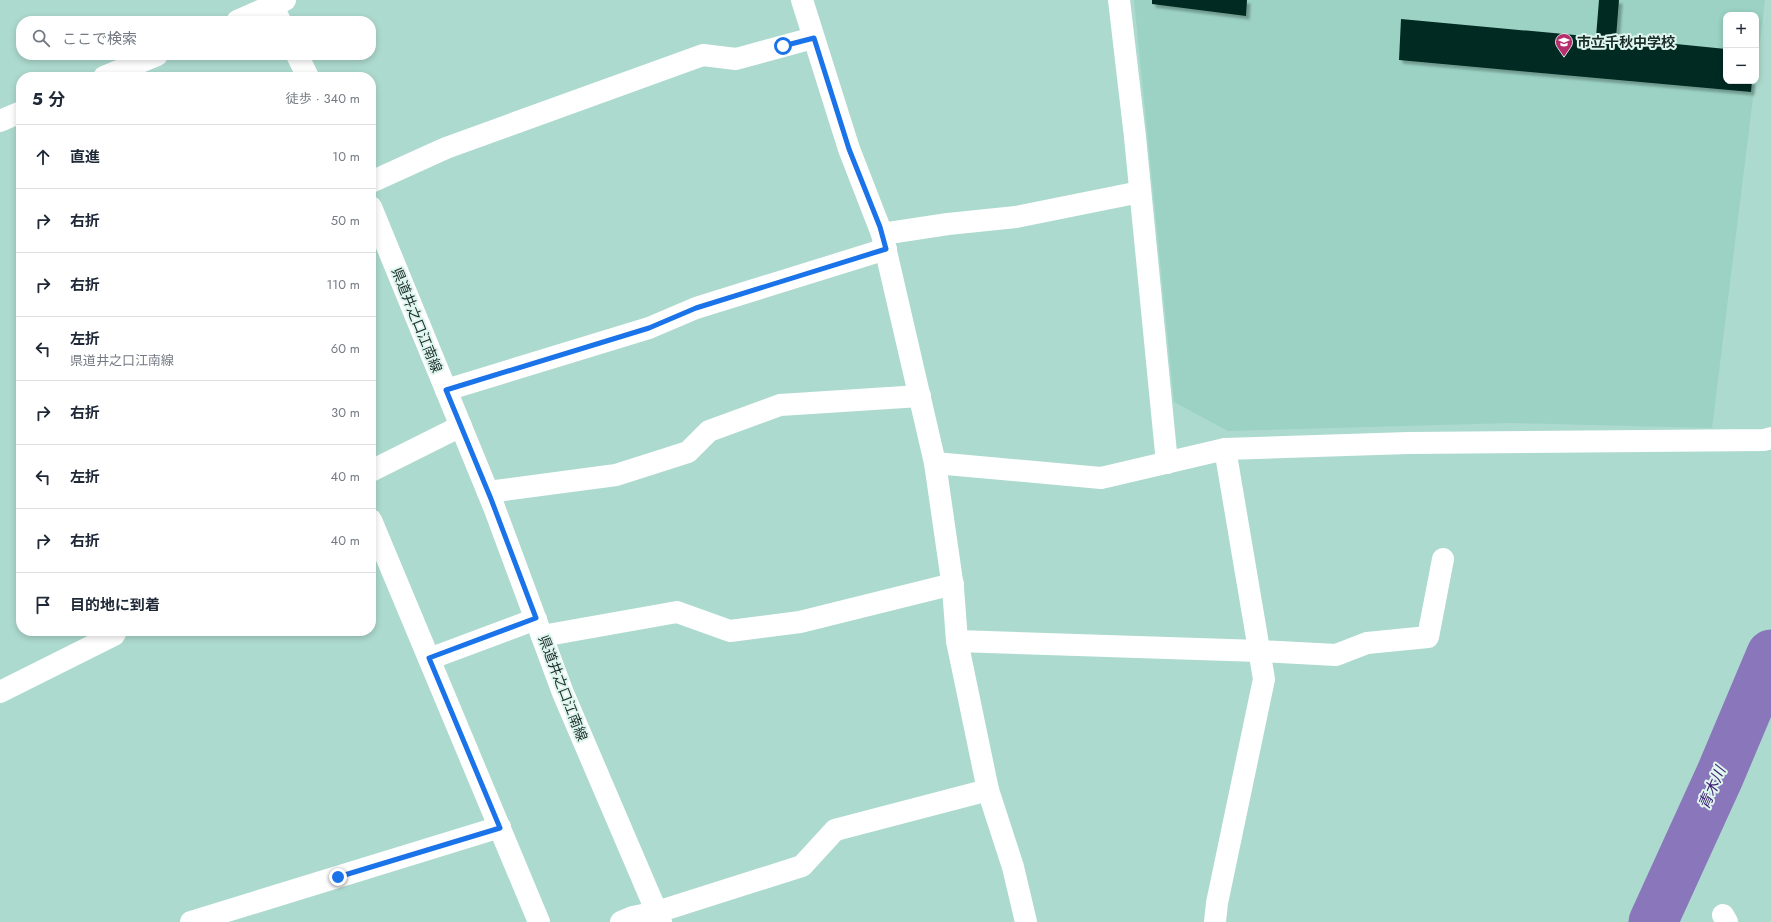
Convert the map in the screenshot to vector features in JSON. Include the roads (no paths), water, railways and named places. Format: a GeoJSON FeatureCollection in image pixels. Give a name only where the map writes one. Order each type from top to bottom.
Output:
{"type":"FeatureCollection","features":[{"type":"Feature","properties":{"kind":"street"},"geometry":{"type":"LineString","coordinates":[[802,0],[849,149],[884,242],[935,464],[953,584],[957,641],[988,790],[1013,867],[1026,922]]}},
{"type":"Feature","properties":{"kind":"street"},"geometry":{"type":"LineString","coordinates":[[1119,0],[1140,192],[1166,463]]}},
{"type":"Feature","properties":{"kind":"street"},"geometry":{"type":"LineString","coordinates":[[251,16],[277,7]]}},
{"type":"Feature","properties":{"kind":"street"},"geometry":{"type":"LineString","coordinates":[[376,180],[446,148],[704,55],[736,59],[814,38]]}},
{"type":"Feature","properties":{"kind":"street"},"geometry":{"type":"LineString","coordinates":[[116,72],[145,60]]}},
{"type":"Feature","properties":{"kind":"street"},"geometry":{"type":"LineString","coordinates":[[300,60],[306,72]]}},
{"type":"Feature","properties":{"kind":"street"},"geometry":{"type":"LineString","coordinates":[[0,121],[16,114]]}},
{"type":"Feature","properties":{"kind":"street"},"geometry":{"type":"LineString","coordinates":[[446,390],[649,328],[696,308],[884,242],[948,224],[1016,217],[1140,192]]}},
{"type":"Feature","properties":{"kind":"street","name":"県道井之口江南線"},"geometry":{"type":"LineString","coordinates":[[376,219],[488,492],[566,700],[659,917]]}},
{"type":"Feature","properties":{"kind":"street"},"geometry":{"type":"LineString","coordinates":[[488,492],[616,474],[688,452],[709,431],[780,405],[920,396]]}},
{"type":"Feature","properties":{"kind":"street"},"geometry":{"type":"LineString","coordinates":[[376,468],[461,426]]}},
{"type":"Feature","properties":{"kind":"street"},"geometry":{"type":"LineString","coordinates":[[935,464],[1102,478],[1225,449],[1408,443],[1756,440],[1771,438]]}},
{"type":"Feature","properties":{"kind":"street"},"geometry":{"type":"LineString","coordinates":[[1215,922],[1217,903],[1264,679],[1225,449]]}},
{"type":"Feature","properties":{"kind":"street"},"geometry":{"type":"LineString","coordinates":[[376,532],[539,922]]}},
{"type":"Feature","properties":{"kind":"street"},"geometry":{"type":"LineString","coordinates":[[957,641],[1260,650],[1336,655],[1367,643],[1428,637],[1443,558]]}},
{"type":"Feature","properties":{"kind":"street"},"geometry":{"type":"LineString","coordinates":[[429,658],[539,627],[677,612],[730,631],[800,622],[953,584]]}},
{"type":"Feature","properties":{"kind":"street"},"geometry":{"type":"LineString","coordinates":[[0,692],[112,636]]}},
{"type":"Feature","properties":{"kind":"street"},"geometry":{"type":"LineString","coordinates":[[621,922],[633,917],[659,917],[802,866],[835,830],[988,790]]}},
{"type":"Feature","properties":{"kind":"street"},"geometry":{"type":"LineString","coordinates":[[190,922],[500,828]]}},
{"type":"Feature","properties":{"kind":"waterway","name":"青木川"},"geometry":{"type":"LineString","coordinates":[[1653,922],[1720,775],[1771,654]]}},
{"type":"Feature","properties":{"kind":"place","name":"市立千秋中学校"},"geometry":{"type":"Point","coordinates":[1564,57]}}]}
